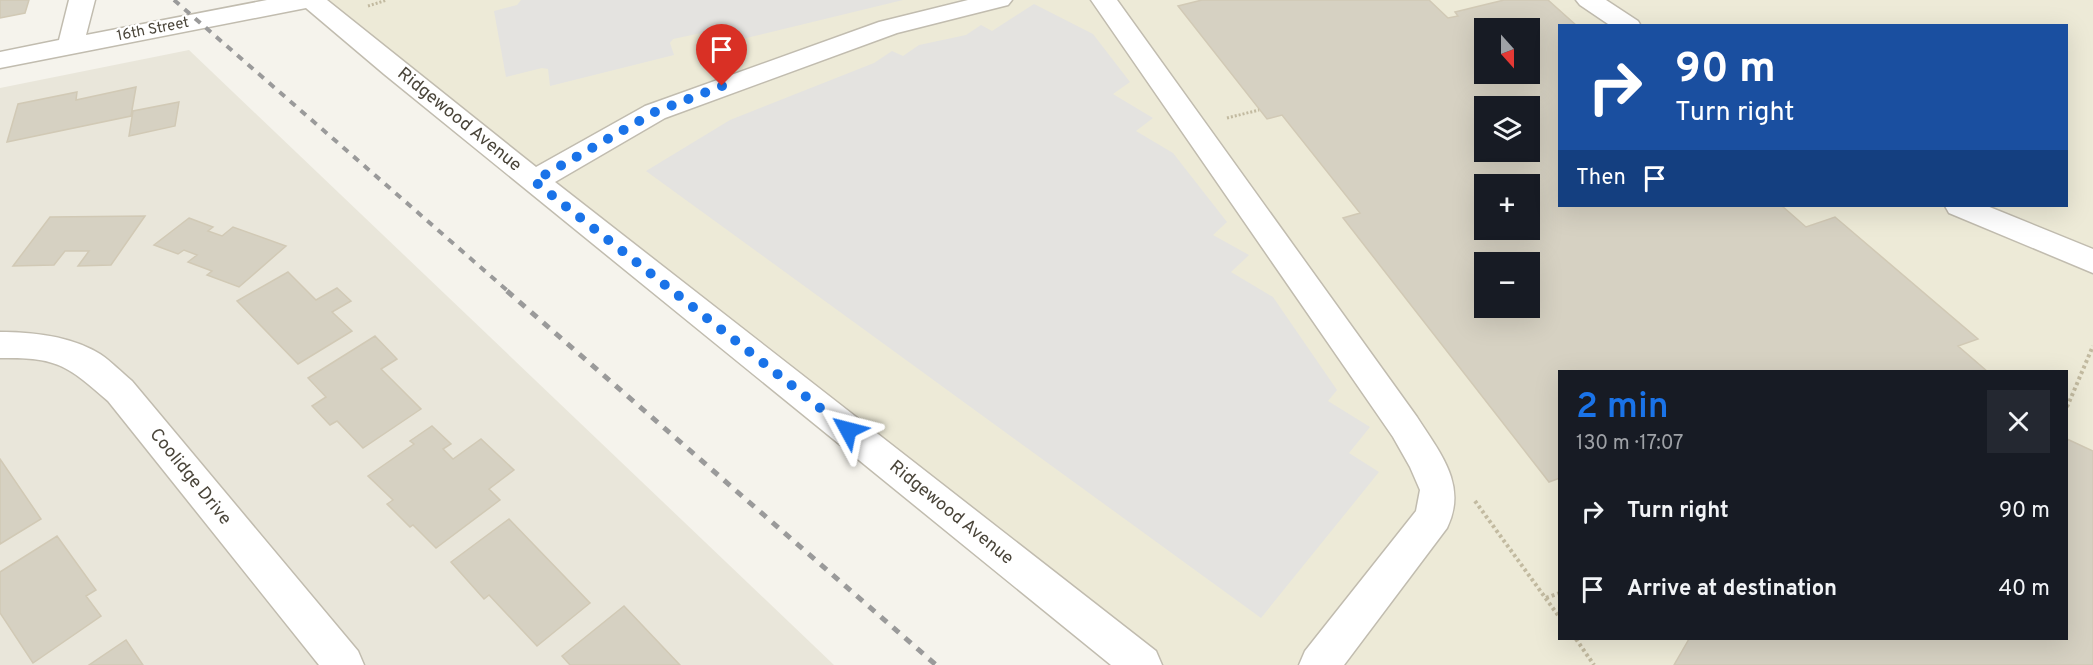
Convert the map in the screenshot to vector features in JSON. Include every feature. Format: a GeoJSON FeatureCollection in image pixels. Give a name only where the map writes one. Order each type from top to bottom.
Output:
{"type":"FeatureCollection","features":[{"type":"Feature","properties":{"kind":"street"},"geometry":{"type":"LineString","coordinates":[[70,46],[82,0]]}},
{"type":"Feature","properties":{"kind":"street","name":"16th Street"},"geometry":{"type":"LineString","coordinates":[[0,60],[306,0]]}},
{"type":"Feature","properties":{"kind":"street","name":"Ridgewood Avenue"},"geometry":{"type":"LineString","coordinates":[[312,0],[534,181],[1142,665]]}},
{"type":"Feature","properties":{"kind":"street"},"geometry":{"type":"LineString","coordinates":[[534,181],[666,107],[888,27],[999,0]]}},
{"type":"Feature","properties":{"kind":"street"},"geometry":{"type":"LineString","coordinates":[[1104,0],[1405,427],[1426,460],[1438,490],[1434,516],[1319,665]]}},
{"type":"Feature","properties":{"kind":"street"},"geometry":{"type":"LineString","coordinates":[[1588,0],[1626,24]]}},
{"type":"Feature","properties":{"kind":"street"},"geometry":{"type":"LineString","coordinates":[[1962,207],[2093,262]]}},
{"type":"Feature","properties":{"kind":"street","name":"Coolidge Drive"},"geometry":{"type":"LineString","coordinates":[[0,345],[12,344],[57,350],[86,362],[120,391],[344,665]]}},
{"type":"Feature","properties":{"kind":"path"},"geometry":{"type":"LineString","coordinates":[[364,7],[387,0]]}},
{"type":"Feature","properties":{"kind":"path"},"geometry":{"type":"LineString","coordinates":[[1218,121],[1259,110]]}},
{"type":"Feature","properties":{"kind":"path"},"geometry":{"type":"LineString","coordinates":[[2068,405],[2093,346]]}},
{"type":"Feature","properties":{"kind":"path"},"geometry":{"type":"LineString","coordinates":[[1546,598],[1558,594]]}},
{"type":"Feature","properties":{"kind":"path"},"geometry":{"type":"LineString","coordinates":[[1577,640],[1594,665]]}},
{"type":"Feature","properties":{"kind":"shaded area"},"geometry":{"type":"Polygon","coordinates":[[[312,0],[2093,0],[2093,665],[1144,665],[312,0]]]}},
{"type":"Feature","properties":{"kind":"shaded area"},"geometry":{"type":"Polygon","coordinates":[[[521,0],[903,0],[738,40],[731,29],[725,28],[673,39],[670,43],[674,55],[550,86],[548,69],[542,68],[506,77],[494,11],[517,5],[521,0]]]}},
{"type":"Feature","properties":{"kind":"shaded area"},"geometry":{"type":"Polygon","coordinates":[[[1034,4],[1093,34],[1130,82],[1113,94],[1153,118],[1136,131],[1173,153],[1227,222],[1213,235],[1249,255],[1231,272],[1273,297],[1337,390],[1328,401],[1370,427],[1349,453],[1379,472],[1261,618],[646,171],[730,120],[874,63],[892,51],[903,56],[919,45],[966,35],[981,25],[992,31],[1034,4]]]}},
{"type":"Feature","properties":{"kind":"shaded area"},"geometry":{"type":"Polygon","coordinates":[[[189,50],[834,665],[0,665],[0,88],[189,50]]]}},
{"type":"Feature","properties":{"kind":"building"},"geometry":{"type":"Polygon","coordinates":[[[0,0],[29,0],[25,13],[0,18],[0,0]]]}},
{"type":"Feature","properties":{"kind":"building"},"geometry":{"type":"Polygon","coordinates":[[[1202,0],[1429,0],[1448,18],[1458,16],[1455,12],[1504,0],[1548,0],[1575,24],[1558,24],[1558,207],[1783,207],[1806,227],[1835,217],[1978,339],[1958,346],[1986,370],[1558,370],[1558,479],[1549,482],[1343,218],[1360,213],[1282,115],[1267,119],[1178,6],[1202,0]]]}},
{"type":"Feature","properties":{"kind":"building"},"geometry":{"type":"Polygon","coordinates":[[[136,87],[131,116],[7,142],[18,104],[77,92],[76,100],[136,87]]]}},
{"type":"Feature","properties":{"kind":"building"},"geometry":{"type":"Polygon","coordinates":[[[179,102],[175,126],[129,136],[133,111],[179,102]]]}},
{"type":"Feature","properties":{"kind":"building"},"geometry":{"type":"Polygon","coordinates":[[[145,216],[111,265],[78,266],[89,251],[65,251],[54,265],[13,266],[50,217],[145,216]]]}},
{"type":"Feature","properties":{"kind":"building"},"geometry":{"type":"Polygon","coordinates":[[[189,218],[213,227],[208,231],[222,236],[233,227],[286,246],[239,287],[207,275],[212,271],[188,262],[197,255],[184,250],[178,254],[154,245],[189,218]]]}},
{"type":"Feature","properties":{"kind":"building"},"geometry":{"type":"Polygon","coordinates":[[[288,272],[316,300],[337,288],[351,301],[332,312],[352,331],[298,364],[237,301],[288,272]]]}},
{"type":"Feature","properties":{"kind":"building"},"geometry":{"type":"Polygon","coordinates":[[[375,336],[397,359],[381,369],[421,409],[363,448],[337,421],[330,425],[312,406],[326,397],[308,378],[375,336]]]}},
{"type":"Feature","properties":{"kind":"building"},"geometry":{"type":"Polygon","coordinates":[[[432,426],[451,444],[443,449],[453,459],[481,439],[514,470],[489,489],[500,500],[436,548],[387,504],[393,500],[368,476],[414,444],[410,441],[432,426]]]}},
{"type":"Feature","properties":{"kind":"building"},"geometry":{"type":"Polygon","coordinates":[[[2068,439],[2093,451],[2093,665],[1674,665],[1688,640],[2068,640],[2068,439]]]}},
{"type":"Feature","properties":{"kind":"building"},"geometry":{"type":"Polygon","coordinates":[[[0,459],[41,519],[0,544],[0,459]]]}},
{"type":"Feature","properties":{"kind":"building"},"geometry":{"type":"Polygon","coordinates":[[[509,519],[590,603],[537,646],[489,595],[484,599],[451,562],[509,519]]]}},
{"type":"Feature","properties":{"kind":"building"},"geometry":{"type":"Polygon","coordinates":[[[57,536],[96,590],[86,596],[101,616],[33,663],[0,613],[0,572],[57,536]]]}},
{"type":"Feature","properties":{"kind":"building"},"geometry":{"type":"Polygon","coordinates":[[[624,606],[680,665],[570,665],[562,656],[624,606]]]}},
{"type":"Feature","properties":{"kind":"building"},"geometry":{"type":"Polygon","coordinates":[[[126,640],[143,665],[89,665],[126,640]]]}},
{"type":"Feature","properties":{"kind":"railway"},"geometry":{"type":"LineString","coordinates":[[174,0],[509,292]]}},
{"type":"Feature","properties":{"kind":"railway"},"geometry":{"type":"LineString","coordinates":[[507,291],[936,665]]}},
{"type":"Feature","properties":{"kind":"route"},"geometry":{"type":"LineString","coordinates":[[722,86],[655,112],[534,181],[848,430]]}}]}
